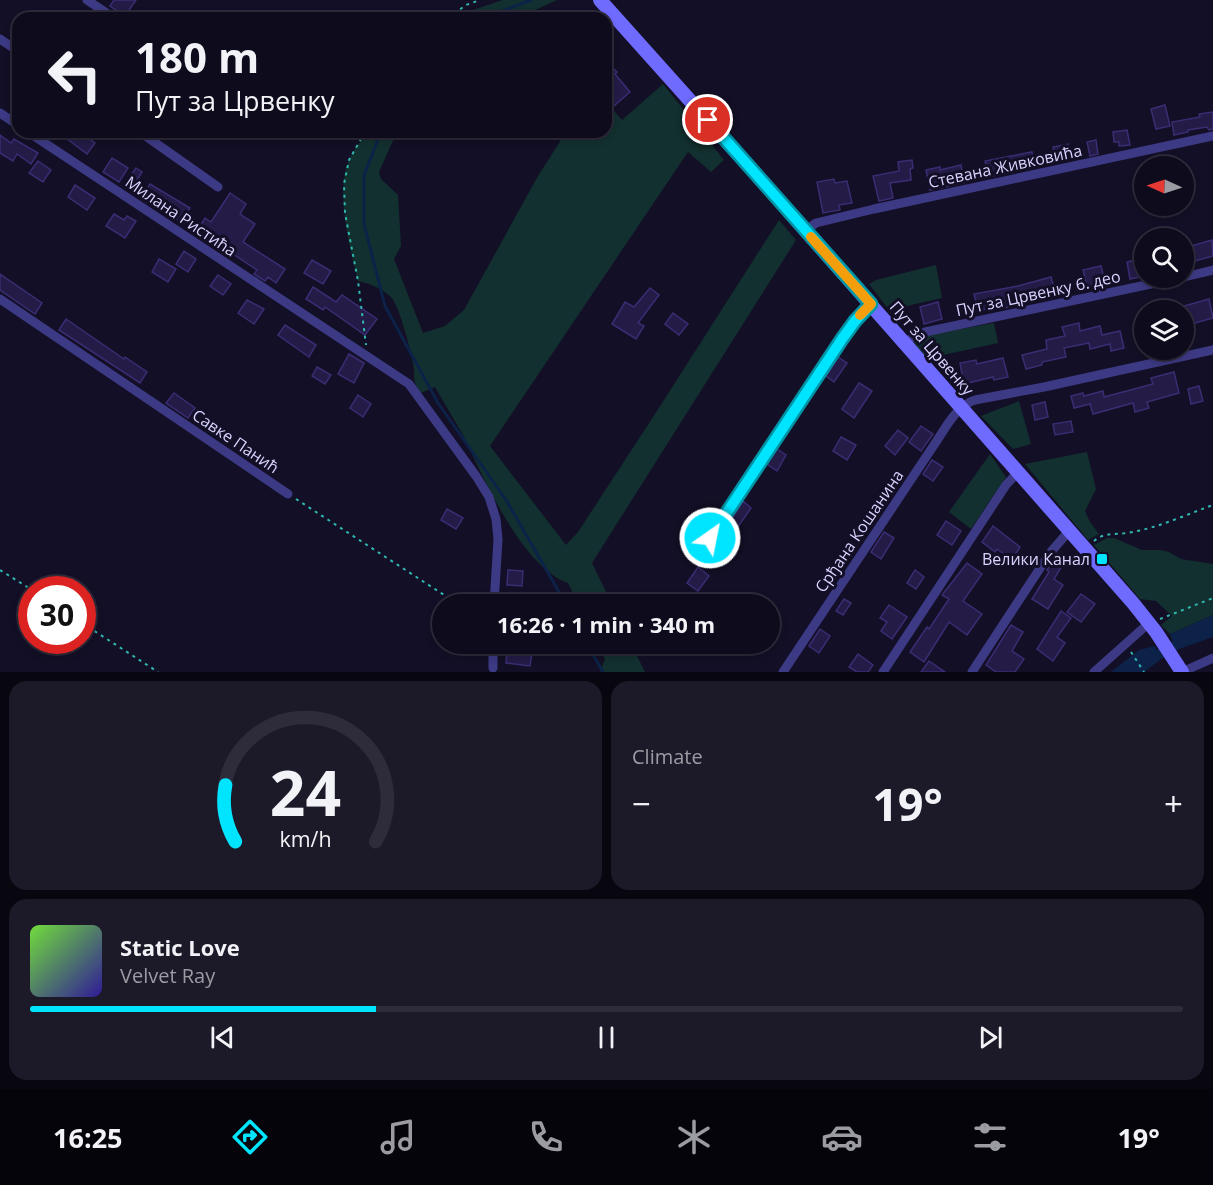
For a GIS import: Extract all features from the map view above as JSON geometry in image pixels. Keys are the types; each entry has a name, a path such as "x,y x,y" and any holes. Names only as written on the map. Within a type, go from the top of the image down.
{"street":[{"path":"87,0 105,12"},
{"name":"Пут за Црвенку","path":"600,0 611,12"},
{"name":"Пут за Црвенку","path":"612,13 1085,548 1149,623 1178,670"},
{"name":"Стевана Живковића","path":"806,230 816,223 874,209 1213,136"},
{"name":"Милана Ристића","path":"37,138 318,325 367,354 409,384 489,497 496,519 498,539 495,594"},
{"path":"149,138 218,187"},
{"path":"1194,274 1213,270"},
{"name":"Пут за Црвенку 6. део","path":"905,343 925,332 1134,288"},
{"name":"Савке Панић","path":"0,299 288,494"},
{"path":"696,558 842,339 871,304"},
{"path":"962,408 975,400 1213,350"},
{"name":"Срђана Кошанина","path":"783,672 934,445 962,408"},
{"path":"883,672 1006,485 1018,472"},
{"path":"972,672 1050,553 1069,531"},
{"path":"1094,672 1149,623"},
{"path":"493,654 493,668"},
{"path":"1178,670 1213,658"}],"path":[{"path":"456,12 466,5 480,0"},
{"path":"361,138 349,160 344,184 345,213 358,281 367,354"},
{"name":"Савке Панић","path":"288,494 443,594"},
{"path":"1085,548 1108,533 1122,534 1146,529 1213,505"},
{"path":"0,570 18,581"},
{"path":"1149,623 1213,598"},
{"path":"96,632 158,672"},
{"path":"1131,652 1144,672"}],"green space":[{"path":"503,0 557,0 531,12 467,12"},
{"path":"663,84 724,160 711,172 688,152 490,446 566,545 578,532 779,220 796,240 592,563 607,594 573,594 568,583 551,574 520,540 493,496 463,435 435,387 421,393 418,389 404,328 394,302 383,291 358,281 345,220 343,188 351,156 363,138 394,138 379,172 381,179 398,195 401,246 394,259 423,333 445,326 464,310 538,176 562,138 612,138 612,109 622,120"},
{"path":"936,265 942,298 889,310 869,284 876,280"},
{"path":"994,323 998,343 934,357 924,356 912,341 934,334"},
{"path":"1019,401 1031,444 1013,449 981,416"},
{"path":"1087,452 1096,489 1085,511 1099,534 1088,540 1025,464"},
{"path":"990,454 1006,477 971,529 949,512"},
{"path":"1107,538 1114,538 1142,550 1160,550 1181,559 1213,564 1213,615 1170,634 1161,625 1172,616 1156,601 1140,599 1094,545"},
{"path":"602,654 636,654 645,672 600,672 605,659"}],"water":[{"path":"1213,615 1213,637 1176,650 1170,634"},
{"path":"1155,646 1160,660 1144,672 1111,672 1139,650"}],"building":[{"path":"114,0 136,0 128,12 119,12 110,6"},
{"path":"612,67 630,92 614,106 612,104"},
{"path":"1165,105 1170,126 1156,129 1151,109"},
{"path":"1213,112 1213,129 1209,130 1207,127 1174,135 1172,122"},
{"path":"1127,130 1130,145 1119,146 1119,142 1114,142 1113,132"},
{"path":"0,135 11,143 14,139 38,153 31,164 17,154 13,161 0,153"},
{"path":"66,138 88,138 95,143 87,154"},
{"path":"1096,140 1098,154 1090,156 1087,142"},
{"path":"1068,144 1072,158 1061,161 1060,155 1055,156 1053,147"},
{"path":"1032,152 1035,167 989,177 985,161"},
{"path":"112,158 128,168 119,182 103,172"},
{"path":"912,160 911,180 890,183 893,198 879,201 873,176 899,171 898,162"},
{"path":"38,161 51,170 43,182 29,173"},
{"path":"961,165 964,183 930,190 926,170 940,167 940,170"},
{"path":"136,168 142,172 136,182 129,178"},
{"path":"834,179 835,183 847,181 852,203 839,205 840,210 823,213 817,182"},
{"path":"150,184 190,208 181,222 141,199"},
{"path":"75,185 95,198 87,210 68,197"},
{"path":"230,193 246,204 240,214 255,224 243,242 285,269 276,283 268,277 265,281 254,274 257,270 230,252 233,247 219,236 213,246 197,236 205,218 211,222"},
{"path":"114,214 124,220 127,216 136,221 125,238 106,226"},
{"path":"1212,240 1213,256 1194,261 1194,245"},
{"path":"184,251 196,259 188,272 176,264"},
{"path":"159,259 176,269 168,282 152,272"},
{"path":"312,260 331,271 323,284 304,273"},
{"path":"1134,260 1134,278 1130,279 1127,262"},
{"path":"1101,266 1105,282 1087,286 1083,270"},
{"path":"0,274 42,303 35,314 0,290"},
{"path":"218,275 231,284 223,295 210,286"},
{"path":"1051,277 1056,295 1042,298 1041,292 1012,298 1014,306 999,309 998,306 978,311 974,294"},
{"path":"313,287 336,302 342,295 377,319 365,335 325,307 323,310 306,299"},
{"path":"650,288 659,295 638,323 644,326 636,339 612,324 625,302 634,307"},
{"path":"1209,299 1213,318 1194,323 1194,303"},
{"path":"247,300 264,309 254,324 238,313"},
{"path":"938,302 942,319 924,324 920,307"},
{"path":"673,313 688,324 679,335 665,324"},
{"path":"66,319 147,372 140,383 59,330"},
{"path":"1079,323 1080,331 1100,326 1102,335 1120,331 1124,348 1111,351 1110,344 1090,349 1089,343 1064,348 1066,357 1042,362 1042,365 1026,369 1022,355 1047,349 1046,340 1065,336 1062,327"},
{"path":"285,325 316,345 309,357 278,335"},
{"path":"349,354 364,363 354,383 338,374"},
{"path":"838,357 847,363 834,382 826,376"},
{"path":"1003,358 1008,377 994,380 993,377 964,384 960,363 976,360 977,364"},
{"path":"317,367 331,375 325,384 312,376"},
{"path":"1174,372 1179,393 1147,402 1149,408 1135,412 1133,403 1093,414 1090,404 1074,408 1071,396 1083,393 1084,396 1103,391 1104,397 1153,384 1151,378"},
{"path":"859,383 872,391 854,418 842,409"},
{"path":"1199,386 1203,401 1191,404 1188,389"},
{"path":"174,393 195,408 188,418 166,403"},
{"path":"358,395 371,404 363,417 350,408"},
{"path":"1045,402 1048,417 1035,420 1032,405"},
{"path":"1071,421 1073,432 1055,435 1053,424"},
{"path":"921,426 933,434 921,451 909,442"},
{"path":"898,430 908,438 895,455 885,446"},
{"path":"841,437 856,445 847,460 833,451"},
{"path":"777,449 786,455 777,471 767,464"},
{"path":"932,460 943,467 933,481 923,474"},
{"path":"743,501 751,508 733,538 731,537 713,564 708,561 713,552 710,550 716,541 718,542"},
{"path":"447,509 463,518 456,529 441,520"},
{"path":"946,521 961,531 952,545 937,535"},
{"path":"993,526 1020,547 1012,560 997,549 995,552 982,542"},
{"path":"884,532 894,538 881,559 871,552"},
{"path":"1053,561 1062,566 1054,579 1063,585 1048,609 1032,599 1049,572 1047,570"},
{"path":"967,563 982,574 963,601 982,614 967,635 949,622 924,662 910,652 949,599 942,595"},
{"path":"698,567 709,576 698,591 687,583"},
{"path":"508,570 523,571 522,586 507,585"},
{"path":"915,570 924,577 916,589 907,583"},
{"path":"1081,594 1095,604 1081,622 1067,612"},
{"path":"844,599 851,603 843,615 836,611"},
{"path":"889,605 907,617 892,639 881,631 887,622 880,618"},
{"path":"1061,611 1071,618 1057,637 1065,643 1053,661 1037,649"},
{"path":"1011,625 1023,632 1012,651 1024,659 1015,672 996,672 986,665"},
{"path":"820,629 830,636 819,653 809,646"},
{"path":"507,654 532,654 530,666 506,663"},
{"path":"858,654 873,665 868,672 857,672 849,667"},
{"path":"929,661 945,672 921,672"}],"waterway":[{"path":"500,12 531,0"},
{"path":"379,138 364,175 364,224 385,306 438,403 506,500 560,594"},
{"name":"Велики Канал","path":"1134,672 1154,657 1187,639"},
{"path":"593,654 603,672"}],"slow traffic":[{"path":"811,237 871,304 860,315"}],"place":[{"name":"Велики Канал","path":"1102,559"}],"route":[{"path":"708,120 871,304 842,339 710,538"}]}
